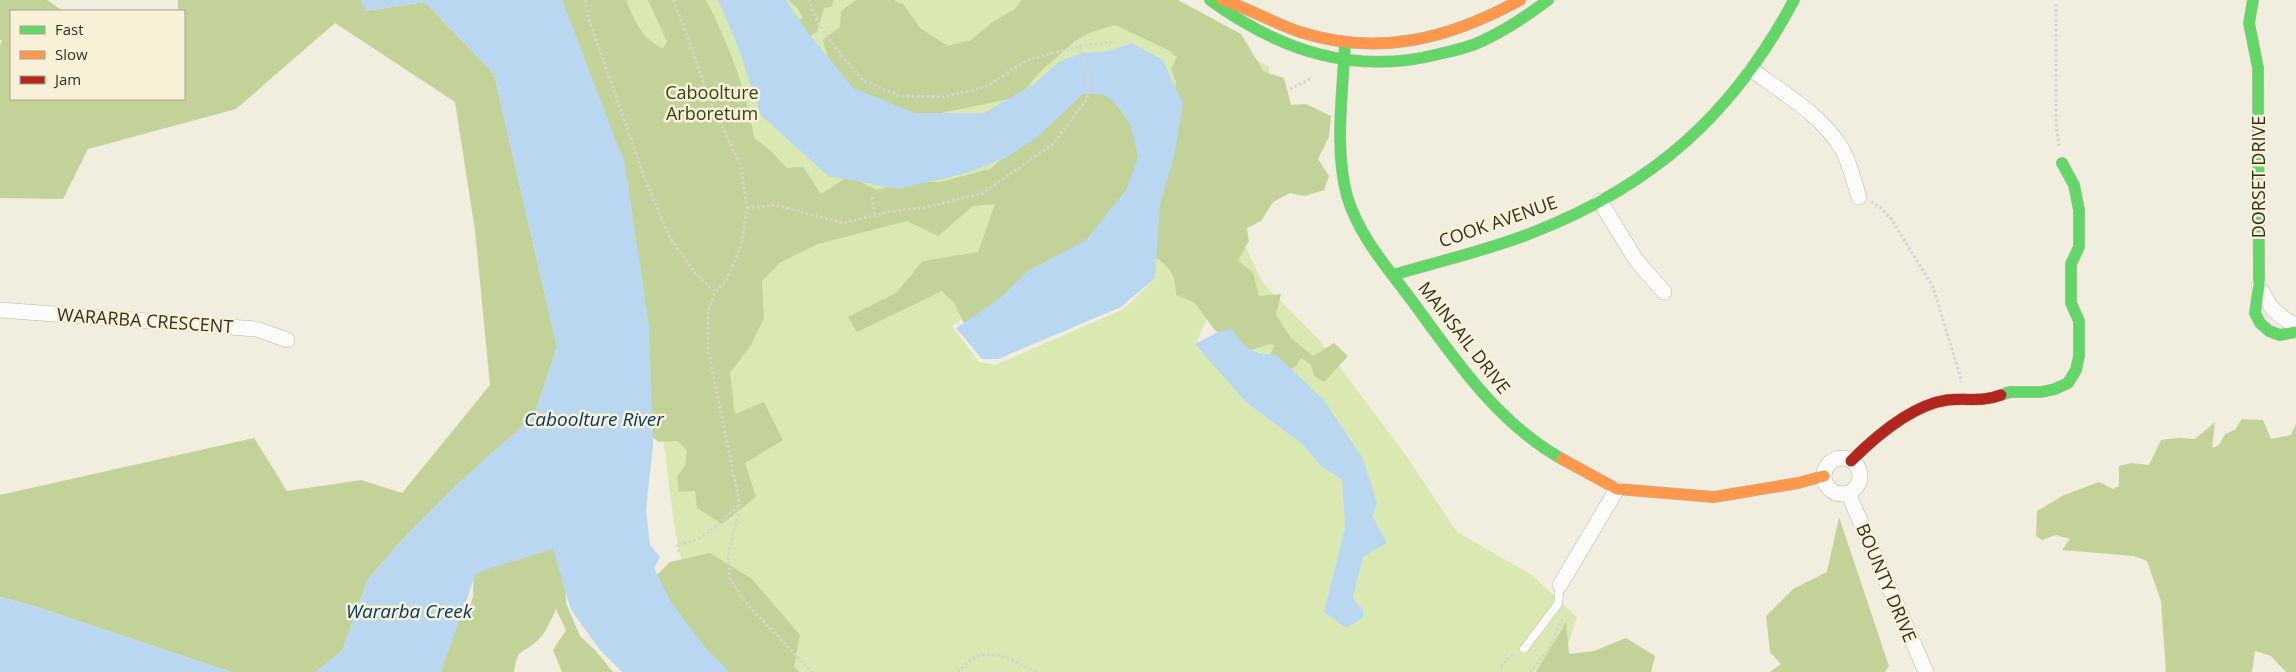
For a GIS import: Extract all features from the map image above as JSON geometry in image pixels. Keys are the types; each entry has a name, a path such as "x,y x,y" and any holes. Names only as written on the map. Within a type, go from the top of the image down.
{"street":[{"path":"1210,0 1233,19 1270,39 1323,57 1382,62 1411,60 1443,54 1482,41 1516,23 1548,0"},
{"path":"1222,0 1239,4 1298,32 1345,42 1383,45 1421,40 1462,30 1492,17 1520,0"},
{"name":"COOK AVENUE","path":"1393,275 1536,231 1600,200 1657,164 1708,122 1752,70 1794,0"},
{"name":"DORSET DRIVE","path":"2253,0 2264,40 2258,68 2259,285 2255,313 2260,323 2269,331 2280,335 2296,332"},
{"name":"MAINSAIL DRIVE","path":"1345,42 1340,160 1347,196 1360,231 1473,383 1507,420 1552,453 1617,489 1714,497 1798,483 1824,476"},
{"path":"1752,70 1816,118 1830,133 1842,149 1850,167 1859,197"},
{"path":"1851,461 1878,435 1928,405 1948,400 1988,400 2010,392 2040,392 2055,389 2068,383 2076,370 2079,356 2079,321 2072,303 2071,264 2079,247 2078,210 2074,185 2062,163"},
{"path":"1600,200 1636,260 1664,292"},
{"name":"DORSET DRIVE","path":"2259,285 2269,306 2276,314 2296,325"},
{"name":"WARARBA CRESCENT","path":"0,310 257,329 287,340"},
{"path":"1841,458 1851,461 1856,465 1860,475 1857,486 1848,493 1837,494 1828,487 1824,476 1831,462 1841,458"},
{"path":"1560,585 1617,489"},
{"name":"BOUNTY DRIVE","path":"1848,493 1926,672"}],"lane":[{"path":"1524,648 1558,604 1560,585"}],"path":[{"path":"585,0 589,20 645,179 670,238 695,273 715,292"},
{"path":"674,0 710,101 741,166 747,208 741,246 726,281 715,292 708,314 708,349 740,504 728,556 730,578 744,601 812,672"},
{"path":"808,0 818,23 842,56 864,81 900,96 944,97 986,87 1027,60 1080,46 1114,42"},
{"path":"2056,4 2056,124 2062,163"},
{"path":"747,208 775,205 844,223 875,215 922,208 983,193 1053,144 1087,99 1089,79 1080,46"},
{"path":"1290,89 1310,79"},
{"path":"1859,197 1880,206 1892,220 1933,287 1968,400"},
{"path":"872,198 875,215"},
{"path":"679,552 677,544 696,541 704,536 740,504"},
{"path":"1530,672 1547,652 1563,618"},
{"path":"1501,668 1514,652 1524,648"},
{"path":"958,672 972,658 981,654 992,654 1038,672"}],"green space":[{"path":"0,0 47,0 62,10 10,10 10,100 185,100 185,10 178,10 178,0 361,0 366,11 425,2 494,74 557,347 534,416 461,481 404,538 368,579 342,651 316,672 231,672 31,605 0,597 0,495 254,438 287,491 361,480 402,493 490,385 475,230 455,102 335,23 236,109 88,149 63,199 0,198 0,46 2,40 0,40"},
{"name":"Caboolture Arboretum","path":"546,0 626,0 644,34 649,40 663,48 667,42 648,0 706,0 722,33 742,85 754,138 771,151 787,168 803,167 821,194 849,176 877,190 907,181 940,182 990,169 1068,100 1103,81 1145,118 1138,182 1096,238 966,327 954,303 942,291 857,332 848,317 896,293 923,261 978,252 995,204 973,206 938,236 907,221 818,244 781,262 762,281 764,318 751,345 730,373 735,414 764,402 783,440 745,463 756,497 722,524 697,508 695,491 679,492 677,477 685,465 687,450 677,441 659,442 640,428"},
{"name":"Caboolture Arboretum","path":"562,0 1153,0 1269,67 1269,84 1232,218 1262,282 1320,341 1405,454 1457,532 1532,575 1577,617 1559,672 753,672 691,609 674,524 649,325","holes":["1132,43 1155,278 1124,309 995,365 979,362 952,326 995,296 1083,53 1108,51","1211,308 1238,340 1246,346 1255,351 1275,354 1363,459 1377,502 1373,517 1387,543 1363,557 1353,599 1363,610 1324,612 1345,527 1342,480 1321,466 1302,444 1246,402 1196,344"]},
{"path":"789,0 834,0 831,7 824,8 817,32 801,41 786,23 803,18 798,9"},
{"path":"856,0 894,0 904,5 920,28 948,46 971,40 994,21 1015,9 1021,0 1178,0 1241,34 1264,72 1284,78 1291,105 1306,104 1331,116 1329,137 1318,159 1329,176 1324,190 1305,196 1290,193 1273,202 1261,221 1247,228 1249,241 1238,260 1253,273 1259,296 1281,294 1276,315 1291,338 1313,356 1334,343 1348,356 1324,382 1314,376 1311,365 1301,358 1297,365 1284,374 1267,360 1275,345 1269,344 1243,353 1214,329 1194,302 1176,295 1176,287 1170,270 1150,253 1176,82 1171,69 1177,57 1168,50 1115,25 1089,33 1075,41 1039,73 1019,97 922,117 841,86 830,68 823,40 840,27 841,11"},
{"path":"2242,419 2263,420 2271,439 2291,435 2296,424 2296,672 2286,672 2271,656 2255,651 2252,672 2166,672 2161,601 2147,561 2134,556 2062,550 2070,539 2056,535 2042,540 2036,536 2037,511 2064,495 2099,482 2113,489 2119,486 2119,466 2132,463 2149,465 2161,440 2195,439 2215,422 2212,448 2219,445 2225,434 2235,430"},
{"path":"1839,517 1889,666 1885,672 1770,672 1781,664 1770,652 1766,616 1793,589 1827,572"},
{"path":"558,538 565,570 566,603 580,636 595,650 613,672 562,672 553,650 566,630 556,609 540,638 532,646 521,652 517,658 514,672 414,672 452,609 467,613 473,597 474,566"},
{"path":"710,553 752,579 800,635 794,667 799,672 718,672 651,581 670,562"},
{"path":"1566,622 1569,654 1594,651 1626,638 1655,656 1651,672 1536,672"}],"water":[{"name":"Caboolture River","path":"361,0 562,0 625,164 649,325 653,446 646,509 650,545 660,557 654,568 671,602 705,647 729,672 622,672 600,650 571,610 553,549 476,573 441,672 316,672 342,651 368,579 404,538 461,481 534,416 557,347 494,74 425,2 365,11"},
{"path":"718,0 786,0 809,34 853,88 915,113 984,113 1034,84 1060,61 1083,53 1108,51 1132,43 1163,60 1183,104 1175,152 1160,205 1155,278 1121,307 998,359 982,359 956,328 999,299 1026,272 1086,240 1126,190 1138,157 1130,123 1113,101 1102,94 1083,94 1035,139 1005,158 967,173 898,189 828,176 761,115 736,41"},
{"path":"1233,329 1240,341 1255,352 1275,354 1323,399 1363,459 1377,502 1373,517 1387,543 1363,557 1353,598 1363,610 1364,617 1346,628 1324,612 1345,527 1342,480 1321,466 1302,444 1246,402 1195,344 1220,331"},
{"path":"0,597 31,605 231,672 0,672"}],"traffic: fast":[{"path":"1210,0 1236,18 1290,45 1347,60 1377,62 1408,60 1470,46 1507,28 1548,0"},
{"path":"1393,275 1482,250 1534,232 1577,213 1617,192 1653,168 1687,141 1717,111 1745,77 1771,40 1794,0"},
{"path":"2253,0 2249,23 2258,68 2259,285 2255,313 2260,323 2269,331 2280,335 2296,332"},
{"path":"1345,42 1340,140 1343,178 1352,211 1366,237 1383,262 1460,366 1497,408 1517,427 1538,444 1562,459"},
{"path":"2001,395 2010,392 2041,392 2055,389 2068,383 2076,370 2079,356 2079,321 2071,303 2071,264 2079,247 2079,210 2074,185 2062,163"}],"traffic: slow":[{"path":"1222,0 1300,32 1358,43 1386,43 1440,34 1493,14 1520,0"},
{"path":"1562,459 1617,489 1714,497 1798,483 1824,476"}],"traffic: jam":[{"path":"1851,461 1883,432 1921,408 1947,400 1981,399 2001,395"}],"water label":[{"name":"Wararba Creek","path":"409,611"}]}
